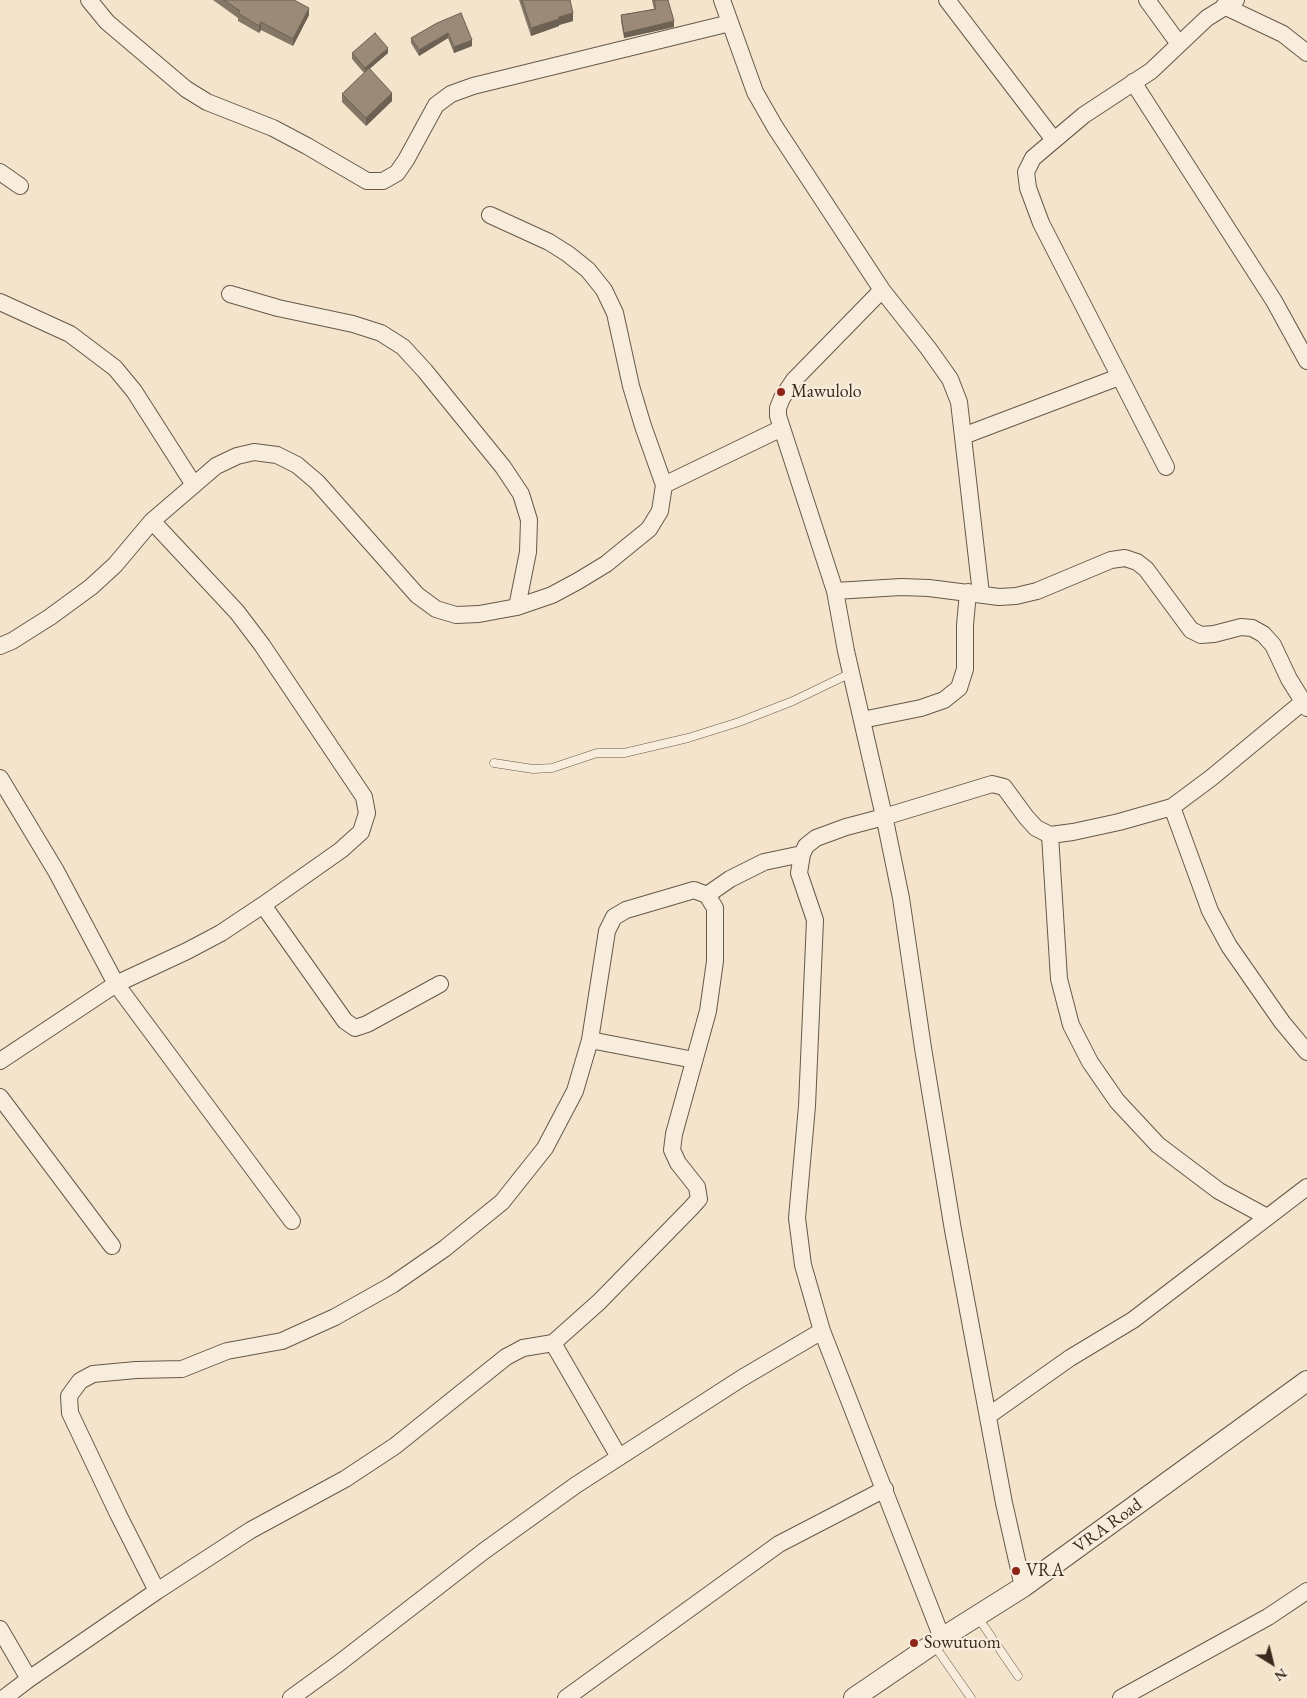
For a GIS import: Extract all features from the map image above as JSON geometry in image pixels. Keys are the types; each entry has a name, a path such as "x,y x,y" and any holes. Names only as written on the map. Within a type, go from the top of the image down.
{"street":[{"path":"89,0 107,22 186,89 208,102 273,128 367,181 383,181 397,173 436,105 451,94 473,86 730,23"},
{"path":"722,0 755,92 774,127 882,290 950,379 959,402 974,593 965,625 965,669 959,688 944,700 921,708 862,720"},
{"path":"947,0 1054,140"},
{"path":"1147,0 1179,44"},
{"path":"1166,467 1041,223 1028,188 1026,172 1033,158 1084,115 1151,70 1207,18 1230,3 1283,34 1307,53"},
{"path":"1133,82 1274,301 1307,361"},
{"path":"0,172 20,186"},
{"path":"0,646 12,641 50,617 91,587 116,564 152,521 216,466 237,456 254,452 277,455 297,465 317,482 417,595 436,610 456,615 479,614 517,608 552,595 606,564 630,546 649,529 660,511 664,485 631,386 615,313 604,290 588,270 568,254 549,242 490,215"},
{"path":"882,290 794,380 782,398 778,408 778,416 835,591 851,673 901,898 923,1048 952,1221 1004,1503 1023,1587"},
{"path":"230,294 278,308 353,324 380,333 403,347 425,371 503,467 521,494 529,520 528,552 517,608"},
{"path":"0,302 70,334 115,368 134,391 194,485"},
{"path":"963,436 1119,377"},
{"path":"664,485 782,428"},
{"path":"0,1061 116,984 222,933 327,861 361,832 368,813 364,797 262,644 237,612 152,521"},
{"path":"835,591 901,587 929,588 999,597 1016,596 1037,591 1111,560 1125,558 1137,562 1146,569 1191,630 1201,635 1214,634 1241,627 1252,628 1263,634 1273,645 1289,679 1305,705 1172,807 1110,824 1050,835 1036,828 1004,788 992,784 846,827 816,838 806,846 802,854 800,873 815,920 807,1106 798,1218 803,1265 822,1331 885,1490 937,1641"},
{"path":"0,778 56,871 116,984 292,1221"},
{"path":"1172,807 1210,910 1229,946 1282,1022 1307,1052"},
{"path":"1050,835 1059,979 1071,1025 1090,1062 1117,1101 1158,1145 1219,1192 1267,1217"},
{"path":"707,895 730,879 764,862 802,854"},
{"path":"4,1698 157,1591 251,1530 352,1475 395,1446 506,1357 523,1348 553,1343 599,1302 699,1199 697,1187 678,1163 672,1150 674,1134 708,1011 715,961 715,908 707,895 694,890 626,910 614,917 607,931 590,1040 575,1091 544,1148 502,1202 444,1249 392,1285 335,1317 282,1341 227,1351 182,1369 136,1370 93,1374 80,1381 69,1396 70,1413 157,1591"},
{"path":"263,905 345,1021 355,1028 367,1024 440,984"},
{"path":"590,1040 694,1060"},
{"path":"0,1097 112,1246"},
{"path":"988,1416 1070,1358 1133,1320 1307,1187"},
{"path":"291,1698 526,1520 619,1457 742,1378 822,1331"},
{"path":"553,1343 619,1457"},
{"name":"VRA Road","path":"854,1698 937,1641 1023,1587 1307,1381"},
{"path":"566,1698 779,1544 885,1490"},
{"path":"1121,1698 1268,1617 1307,1591"},
{"path":"0,1630 29,1679"}],"lane":[{"path":"494,763 533,768 552,768 597,753 624,753 688,738 739,722 793,701 851,673"},
{"path":"977,1616 1018,1676"},
{"path":"937,1641 972,1698"}],"building":[{"path":"224,0 294,0 309,8 293,39 261,22 259,26 238,13 240,11"},
{"path":"522,0 570,0 573,13 531,28"},
{"path":"654,0 668,0 674,21 624,33 621,15 656,9"},
{"path":"461,13 472,40 454,47 448,33 419,50 411,38 437,23"},
{"path":"375,33 388,48 365,68 352,53"},
{"path":"369,68 392,93 366,118 342,94"}],"place":[{"name":"Mawulolo","path":"781,392"},
{"name":"VRA","path":"1016,1571"},
{"name":"Sowutuom","path":"914,1643"}]}
